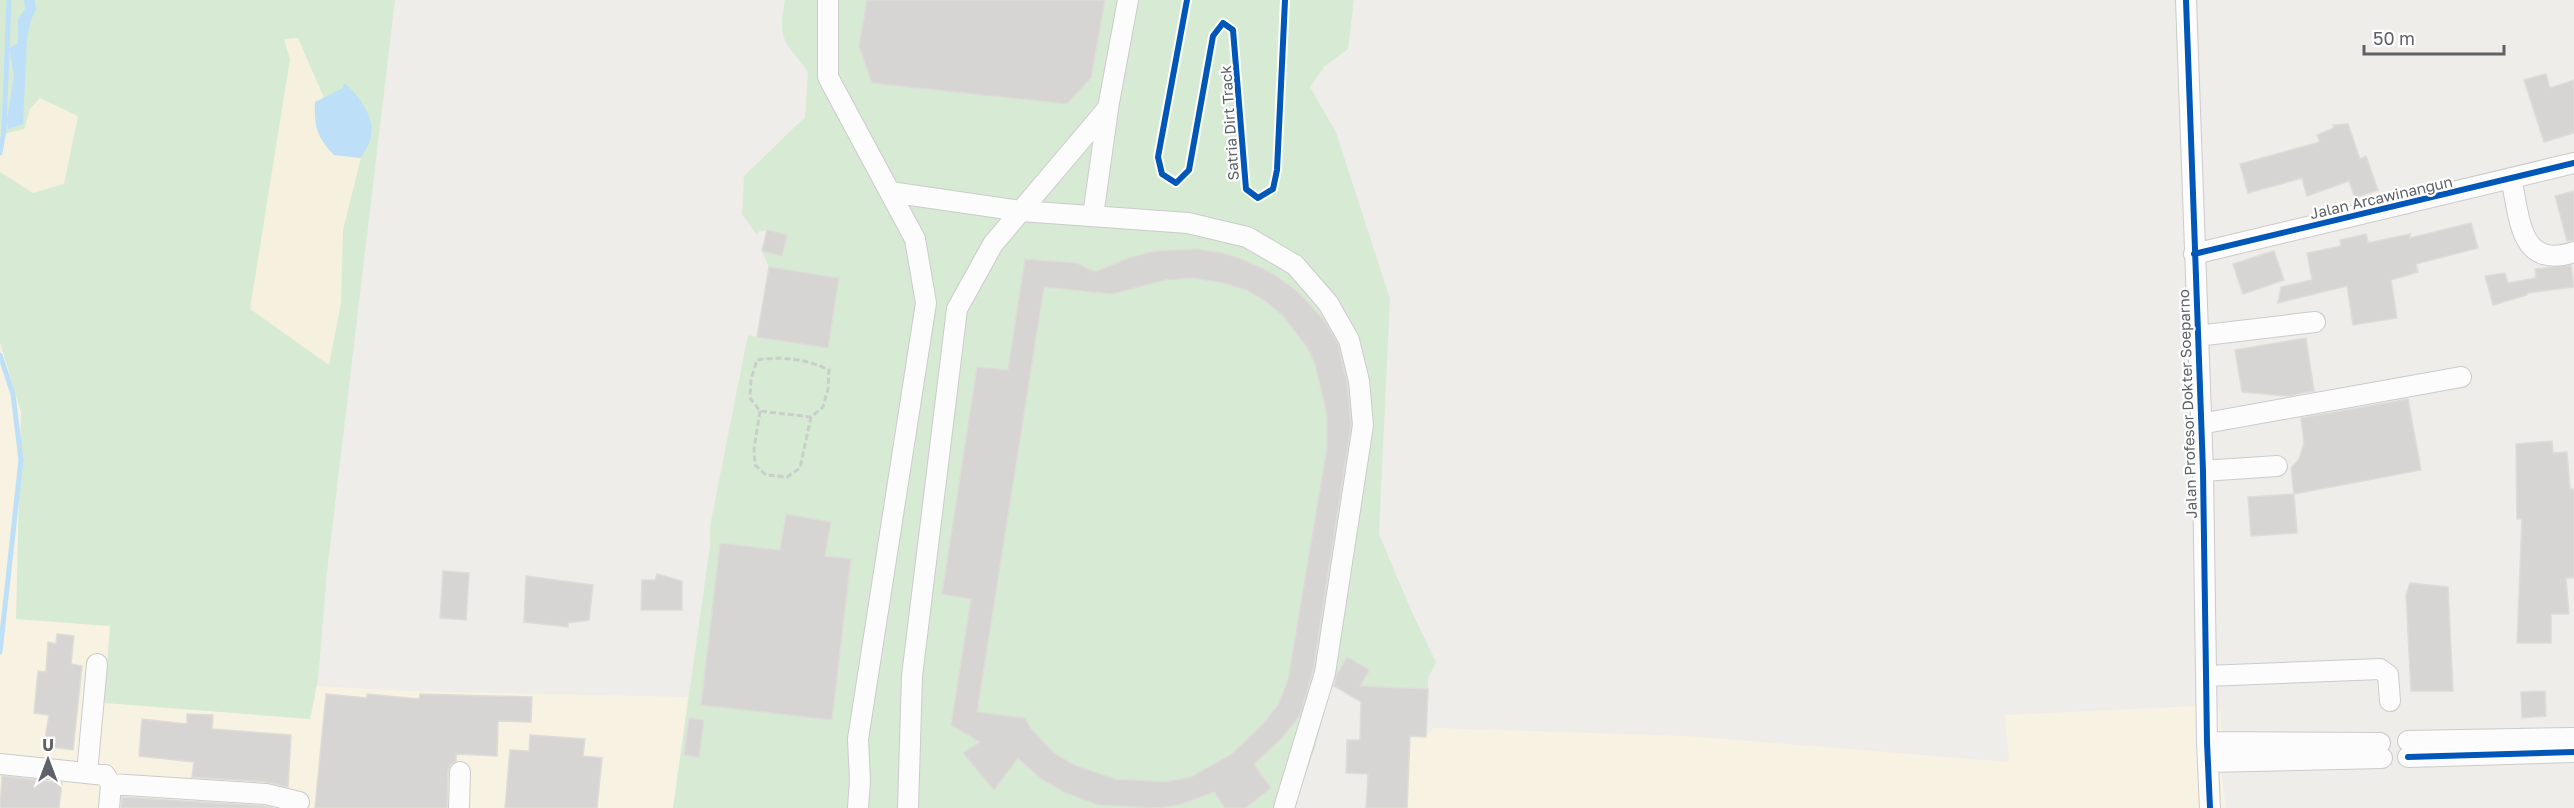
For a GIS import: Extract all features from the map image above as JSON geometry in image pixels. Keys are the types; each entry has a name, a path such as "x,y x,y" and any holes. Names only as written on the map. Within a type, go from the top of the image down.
{"street":[{"path":"828,0 828,77 915,239 926,303 858,739 860,782 858,808"},
{"path":"1093,216 1108,108 1128,0"},
{"name":"Jalan Profesor Dokter Soeparno","path":"2186,0 2203,471 2207,752 2210,808"},
{"path":"908,808 912,676 957,309 993,244 1108,108"},
{"name":"Jalan Arcawinangun","path":"2194,254 2574,163"},
{"path":"2511,178 2527,243 2541,256 2557,258 2574,252"},
{"path":"890,192 1021,211 1188,223 1247,237 1295,265 1328,303 1349,340 1359,381 1363,425 1325,673 1284,808"},
{"path":"926,303 957,309"},
{"path":"2197,336 2315,322"},
{"path":"2200,424 2461,376"},
{"path":"2203,471 2277,466"},
{"path":"87,773 98,664"},
{"path":"2206,676 2379,669 2388,675 2390,701"},
{"path":"2381,751 2391,734 2402,735 2408,749"},
{"path":"2381,751 2390,764 2397,764 2408,749 2574,738"},
{"path":"2408,749 2574,752"},
{"path":"2207,752 2381,751"},
{"path":"0,764 105,775 111,784 109,808"},
{"path":"459,808 460,772"},
{"path":"111,784 266,794 299,802"}],"path":[{"path":"760,411 754,449 755,465 766,475 787,477 800,468 811,417 823,407 828,389 829,370 813,362 772,357 757,360 750,398 760,411 811,417"}],"shaded area":[{"path":"0,345 21,412 16,619 111,626 315,686 409,691 688,697 673,808 0,808"},
{"path":"2219,705 2222,735 2220,763 2226,808 1407,808 1410,736 1426,737 1433,728 1687,736 2009,762 2005,715"}],"green space":[{"path":"0,0 395,0 327,572 318,680 310,719 104,703 110,626 16,619 21,412 0,342"},
{"path":"785,0 1354,0 1348,49 1324,67 1310,87 1336,132 1390,299 1379,534 1436,662 1428,678 1428,689 1354,697 1370,670 1347,657 1331,684 1315,748 1294,808 673,808 710,546 710,526 748,335 757,337 769,267 762,251 767,230 758,232 757,235 742,214 744,176 805,117 808,72 785,40 782,24"}],"sand":[{"path":"298,38 324,98 315,103 334,155 361,158 343,230 341,303 329,365 250,309 290,59 284,39"},
{"path":"40,98 78,116 64,184 33,193 0,172 0,135 24,129 30,109"}],"water":[{"path":"24,0 35,0 36,9 30,23 27,40 23,124 8,129 7,119 14,76 9,48 18,43 18,19 25,9"},
{"path":"344,83 360,99 371,122 370,139 361,158 334,155 320,137 316,125 315,102 343,88"}],"building":[{"path":"867,0 1105,0 1091,78 1067,104 872,83 859,46"},
{"path":"2546,74 2550,88 2574,80 2574,133 2544,142 2524,80"},
{"path":"2348,124 2360,159 2366,156 2378,190 2355,198 2349,181 2307,196 2302,178 2248,193 2240,164 2320,142 2317,135 2334,128 2333,125"},
{"path":"2574,191 2574,240 2567,241 2555,196"},
{"path":"2471,223 2478,248 2416,264 2418,272 2391,280 2397,318 2353,325 2347,286 2278,303 2281,287 2312,280 2307,253 2341,246 2340,240 2366,234 2368,243 2410,234 2410,238"},
{"path":"767,230 787,235 782,256 762,251"},
{"path":"1196,249 1223,253 1270,272 1296,290 1324,320 1338,344 1347,383 1351,425 1313,670 1300,715 1282,738 1254,764 1271,788 1245,808 1225,808 1214,792 1179,805 1158,808 1098,805 1064,792 1041,779 1018,758 994,790 963,753 980,742 951,725 971,599 942,594 977,367 1008,370 1025,259 1077,263 1095,272 1129,258 1155,251","holes":["1194,278 1224,283 1246,290 1264,300 1283,316 1307,347 1315,364 1327,415 1327,448 1288,680 1278,705 1264,723 1232,754 1191,777 1166,782 1115,779 1074,765 1054,753 1031,729 1025,718 977,712 1044,287 1112,294 1165,280"]},
{"path":"2274,251 2284,280 2243,294 2233,264"},
{"path":"2571,265 2574,287 2527,293 2527,295 2493,305 2485,276 2505,273 2508,283 2536,278 2535,269"},
{"path":"769,267 839,278 828,348 757,337"},
{"path":"2306,338 2314,391 2287,396 2242,392 2235,350"},
{"path":"2408,399 2421,470 2294,494 2291,468 2299,459 2304,443 2301,418"},
{"path":"2552,441 2553,453 2567,452 2570,489 2574,489 2574,578 2566,578 2569,614 2551,614 2551,643 2517,643 2522,519 2517,519 2516,444"},
{"path":"2294,494 2297,533 2251,536 2248,497"},
{"path":"786,514 831,522 825,556 851,559 832,720 701,705 720,543 780,550"},
{"path":"443,571 469,573 466,620 440,618"},
{"path":"657,574 682,581 682,610 641,610 642,580 655,580"},
{"path":"526,576 593,585 589,620 568,623 568,627 524,622"},
{"path":"2410,583 2448,587 2453,691 2411,691 2406,595"},
{"path":"57,634 74,636 71,664 82,666 73,750 44,746 49,715 34,713 38,671 46,672 48,642 56,644"},
{"path":"1347,657 1370,670 1360,686 1428,689 1426,737 1410,736 1407,808 1366,808 1368,774 1346,773 1347,740 1360,740 1361,702 1334,686 1337,674"},
{"path":"2545,691 2546,716 2522,718 2521,692"},
{"path":"326,694 367,698 367,694 419,699 420,694 532,697 531,722 498,721 497,756 456,754 456,761 450,765 448,771 447,808 315,808"},
{"path":"187,714 213,715 212,729 291,735 288,787 267,782 192,777 194,762 139,756 142,719 187,724"},
{"path":"689,718 704,720 699,757 684,755"},
{"path":"530,735 585,739 583,756 602,758 597,808 505,808 510,750 529,751"},
{"path":"2,776 62,783 59,808 0,808"},
{"path":"122,797 264,806 273,808 121,808"}],"waterway":[{"path":"0,153 4,130 9,0"},
{"path":"0,355 13,394 21,460 0,652"}],"cycle path":[{"name":"Satria Dirt Track","path":"1187,0 1158,157 1162,174 1176,183 1189,170 1213,36 1223,23 1233,30 1246,189 1258,198 1273,189 1277,170 1285,0"},
{"path":"2186,0 2203,471 2210,808"},
{"path":"2194,254 2574,163"},
{"path":"2408,757 2574,752"}]}
